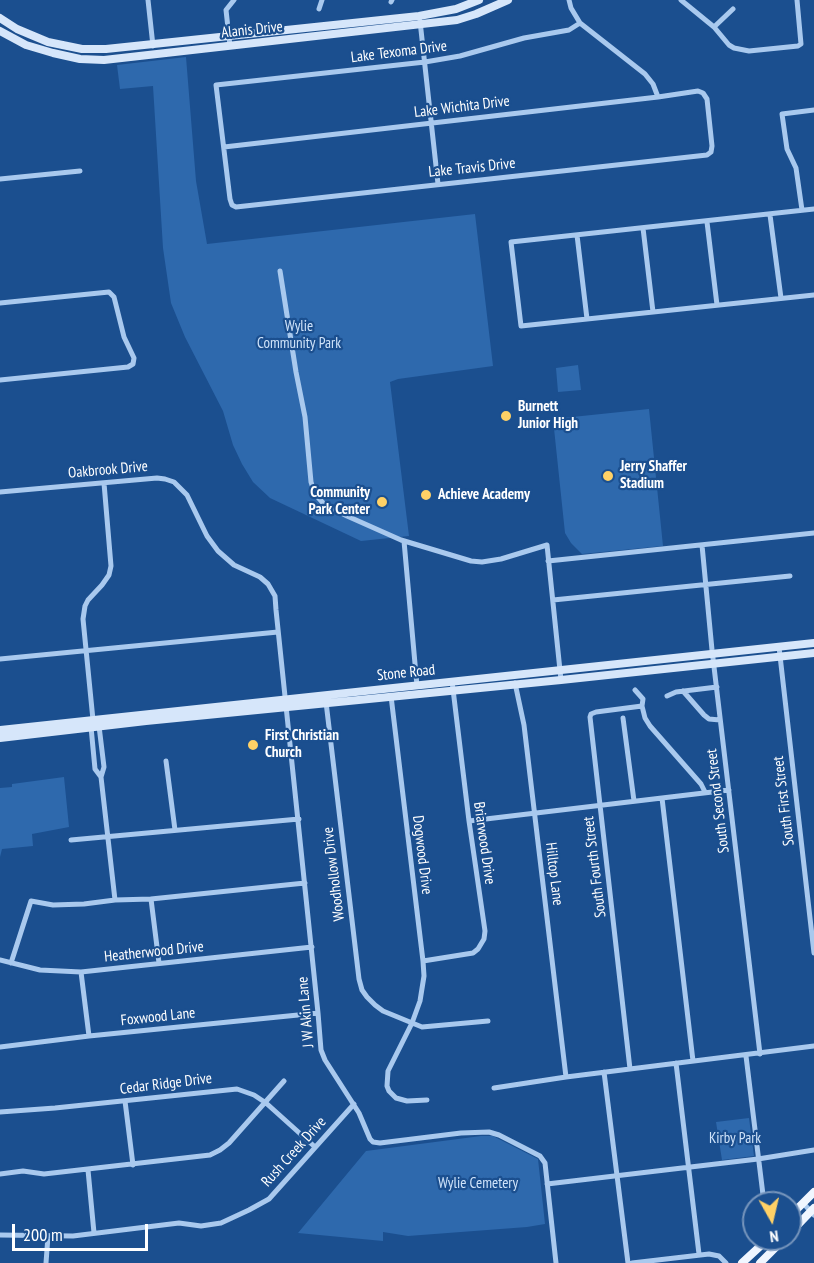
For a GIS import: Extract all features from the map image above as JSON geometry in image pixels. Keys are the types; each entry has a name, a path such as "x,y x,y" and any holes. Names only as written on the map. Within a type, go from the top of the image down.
{"main road":[{"name":"Alanis Drive","path":"0,32 26,45 53,53 104,60 420,21 479,0"},
{"name":"Alanis Drive","path":"0,18 17,29 48,42 82,49 106,49 420,21 457,20 508,0"},
{"name":"Stone Road","path":"4,733 325,699 452,681 814,643"},
{"name":"Stone Road","path":"325,699 391,697 814,652"},
{"path":"803,1203 814,1192"},
{"path":"742,1263 755,1251"},
{"path":"760,1263 772,1251"}],"street":[{"path":"148,0 154,54"},
{"path":"230,46 226,10 234,0"},
{"path":"319,9 322,0"},
{"path":"569,0 580,23 645,74 653,84 658,97"},
{"path":"681,0 714,27 729,45 749,51 801,44 796,0"},
{"path":"714,27 733,9"},
{"path":"420,21 438,184"},
{"name":"Lake Texoma Drive","path":"224,147 216,85 425,62 472,53 524,38 569,30 580,23"},
{"name":"Lake Wichita Drive","path":"224,147 698,91 703,93 707,99 711,152"},
{"path":"802,210 796,168 787,149 782,114 814,110"},
{"name":"Lake Travis Drive","path":"224,147 230,200 236,207 711,152"},
{"path":"0,179 80,171"},
{"path":"814,209 511,242 521,326 814,295"},
{"path":"770,214 781,298"},
{"path":"707,222 717,305"},
{"path":"643,228 653,312"},
{"path":"577,235 587,319"},
{"path":"280,271 305,417 311,482 315,494 324,504 346,516 404,541 454,557 482,562 501,559 547,545 561,680"},
{"path":"0,303 111,293 124,337 134,358 133,364 128,367 0,380"},
{"name":"Oakbrook Drive","path":"0,492 157,478 170,480 182,489 207,536 218,551 234,565 260,577 268,584 275,596 286,703"},
{"path":"104,483 111,566 109,575 88,600 83,619 95,725 104,767 101,777 115,900"},
{"path":"548,561 814,533"},
{"path":"404,541 418,694"},
{"name":"South Second Street","path":"702,545 712,654 760,1054"},
{"path":"553,600 790,576"},
{"path":"0,659 279,632"},
{"name":"South First Street","path":"779,647 814,953"},
{"name":"Hilltop Lane","path":"514,675 524,725 566,1077"},
{"name":"Briarwood Drive","path":"423,961 473,953 484,939 485,931 452,681"},
{"path":"667,696 676,692 717,687"},
{"name":"Dogwood Drive","path":"390,688 423,961 422,991 411,1023 388,1071 387,1086 396,1098 407,1101 427,1100"},
{"path":"635,690 643,699 645,718 650,726 701,784 705,792"},
{"path":"683,692 709,719 720,720"},
{"name":"Woodhollow Drive","path":"325,699 362,990 375,1005 426,1028 488,1021"},
{"name":"J W Akin Lane","path":"286,703 321,1050 325,1060 354,1104 373,1142 478,1132 494,1133 540,1156 545,1162 547,1184"},
{"name":"South Fourth Street","path":"630,1069 591,714 642,706"},
{"path":"623,718 634,801"},
{"path":"166,761 175,830"},
{"path":"469,821 729,790"},
{"path":"662,798 693,1061"},
{"path":"71,840 299,819"},
{"path":"11,963 31,901 63,905 151,899 305,883"},
{"path":"151,899 159,963"},
{"name":"Heatherwood Drive","path":"0,960 40,970 81,972 312,947"},
{"path":"81,972 88,1036"},
{"name":"Foxwood Lane","path":"0,1047 318,1013"},
{"path":"494,1088 814,1046"},
{"path":"746,1056 762,1191"},
{"path":"676,1063 699,1254"},
{"path":"604,1072 630,1263 699,1254 719,1256 726,1263"},
{"path":"0,1174 23,1171 44,1174 210,1155 229,1143 284,1081"},
{"name":"Cedar Ridge Drive","path":"0,1112 237,1089 254,1095 266,1103 315,1148"},
{"path":"125,1101 133,1165"},
{"name":"Rush Creek Drive","path":"0,1235 73,1236 178,1223 201,1226 220,1223 269,1198 354,1104"},
{"path":"556,1263 547,1184 758,1159 814,1150"},
{"path":"88,1170 94,1233"},
{"path":"803,1203 813,1212"},
{"path":"45,1263 48,1236"}],"green space":[{"name":"Wylie Community Park","path":"186,57 196,181 207,244 475,214 493,366 390,382 409,536 361,541 270,498 253,482 233,445 223,411 185,337 171,303 163,248 153,86 120,89 117,65"},
{"path":"578,365 581,390 558,392 556,368"},
{"name":"Jerry Shaffer Stadium","path":"649,409 663,546 582,554 565,533 553,419"},
{"path":"64,777 69,827 32,834 33,846 2,849 0,857 0,788 12,787 12,784"},
{"name":"Kirby Park","path":"749,1118 754,1156 722,1160 716,1122"},
{"name":"Wylie Cemetery","path":"493,1136 538,1159 545,1224 408,1236 383,1232 383,1241 298,1233 366,1151"}],"place":[{"name":"Burnett Junior High","path":"506,416"},
{"name":"Jerry Shaffer Stadium","path":"608,476"},
{"name":"Achieve Academy","path":"426,495"},
{"name":"Community Park Center","path":"382,502"},
{"name":"First Christian Church","path":"253,745"}]}
